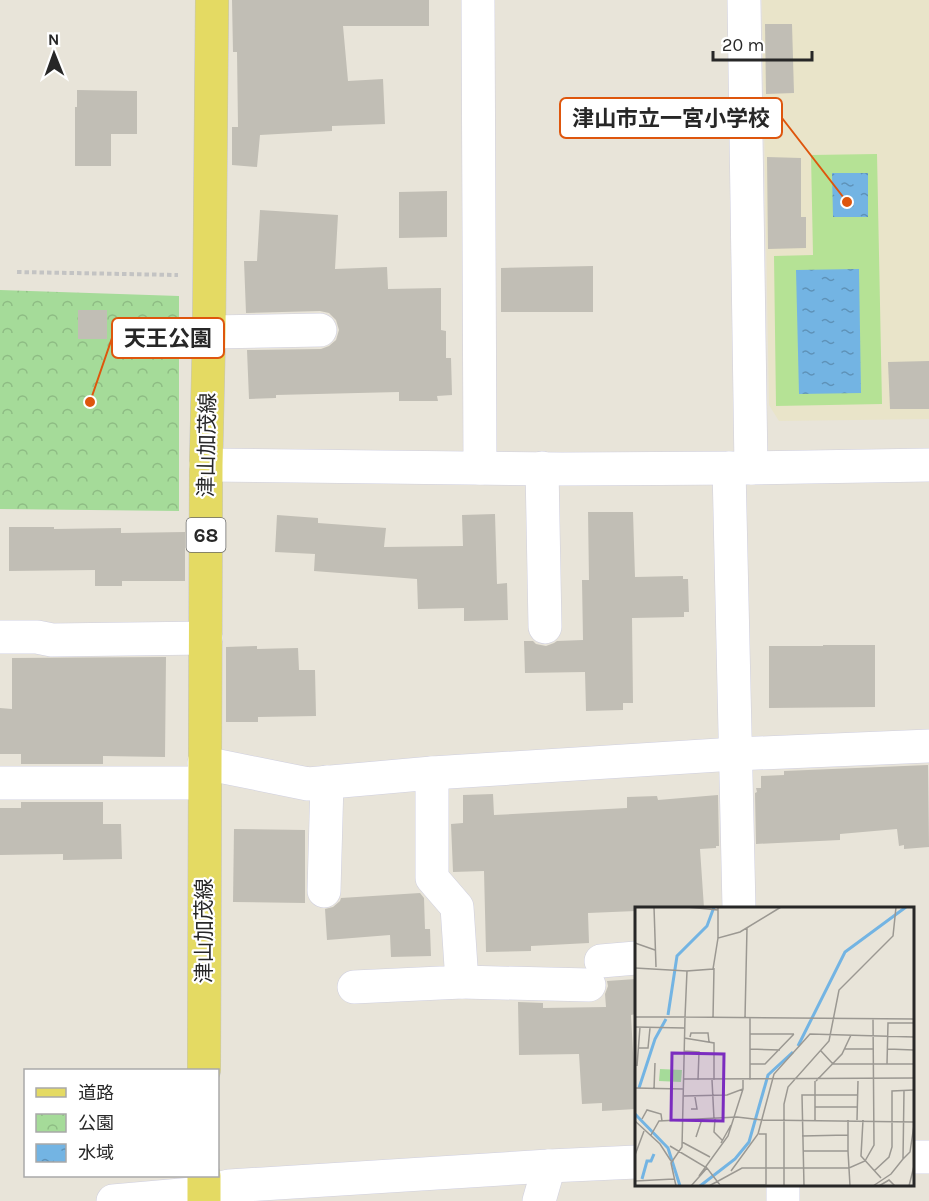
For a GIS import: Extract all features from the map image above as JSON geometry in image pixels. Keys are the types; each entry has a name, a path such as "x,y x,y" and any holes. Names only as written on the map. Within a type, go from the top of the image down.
{"main road":[{"name":"津山加茂線","path":"204,1069 206,465 212,0"}],"street":[{"path":"478,0 480,468"},
{"path":"739,907 735,753 744,0"},
{"path":"209,332 321,330"},
{"path":"206,465 480,468 929,465"},
{"path":"542,468 545,627"},
{"path":"0,637 37,637 52,640 206,638"},
{"path":"0,783 204,773 308,784 432,773 735,753 929,746"},
{"path":"432,773 432,878 457,907 462,982"},
{"path":"324,891 327,782"},
{"path":"354,987 595,974 635,958"},
{"path":"914,1156 929,1157"},
{"path":"113,1201 229,1186 635,1162"},
{"path":"539,1201 549,1166"}],"path":[{"path":"17,272 209,275"}],"shaded area":[{"path":"762,0 929,0 929,419 779,421 769,405"}],"green space":[{"path":"877,154 882,404 776,406 774,256 813,255 811,155"},
{"path":"0,290 179,296 179,511 0,509"}],"water":[{"path":"832,173 868,173 868,217 833,217"},
{"path":"859,269 861,393 799,394 796,270"}],"building":[{"path":"232,0 429,0 429,26 343,26 348,81 383,79 385,124 332,126 332,131 260,135 257,167 232,165 232,127 238,127 237,52 233,52"},
{"path":"765,24 792,24 794,93 766,94"},
{"path":"77,90 137,91 137,134 111,134 111,166 75,166"},
{"path":"767,157 801,158 801,217 806,217 806,248 768,249"},
{"path":"447,191 447,237 399,238 399,192"},
{"path":"260,210 338,215 335,269 387,267 388,289 441,288 441,330 446,331 446,358 451,358 452,395 437,396 438,401 399,401 399,392 276,395 276,398 249,399 247,350 321,349 336,340 339,330 336,320 329,313 320,311 246,313 244,261 257,261"},
{"path":"593,266 593,312 501,312 501,268"},
{"path":"78,310 107,310 107,339 78,339"},
{"path":"929,361 929,409 890,409 888,362"},
{"path":"588,512 633,512 635,577 683,576 683,579 688,579 689,612 684,612 684,617 632,618 633,703 623,703 623,710 586,711 585,672 525,673 524,641 533,641 546,646 557,641 583,640 582,580 589,580"},
{"path":"495,514 497,584 507,583 508,620 464,621 464,608 418,609 417,579 314,571 315,554 275,552 277,515 318,518 318,523 386,528 384,547 463,546 462,515"},
{"path":"9,527 121,528 121,533 185,532 185,581 122,581 122,586 95,586 95,570 9,571"},
{"path":"875,645 875,707 769,708 769,646"},
{"path":"257,646 257,649 298,648 299,670 315,670 316,716 258,717 258,722 226,722 226,647"},
{"path":"166,657 165,757 103,756 103,764 21,764 21,754 0,754 0,708 12,709 12,658"},
{"path":"928,765 929,847 904,849 904,845 899,846 897,829 840,834 840,840 756,844 755,793 756,788 761,788 761,776 784,775 784,771"},
{"path":"493,794 494,815 627,808 627,797 657,796 658,800 718,795 719,846 700,849 704,907 635,907 635,911 588,913 589,943 531,946 531,951 486,952 484,871 453,872 451,824 463,823 463,795"},
{"path":"21,802 103,802 103,824 121,824 122,859 63,860 63,854 0,855 0,808 21,808"},
{"path":"234,829 305,830 305,903 233,902"},
{"path":"420,893 424,898 425,929 430,929 431,956 391,957 390,935 327,940 325,909 333,907 341,898"},
{"path":"635,979 635,1014 631,1015 635,1109 602,1111 602,1103 582,1104 579,1054 519,1055 518,1002 543,1003 543,1008 606,1007 607,981"}],"place":[{"name":"津山市立一宮小学校","path":"847,202"},
{"name":"天王公園","path":"90,402"}]}
